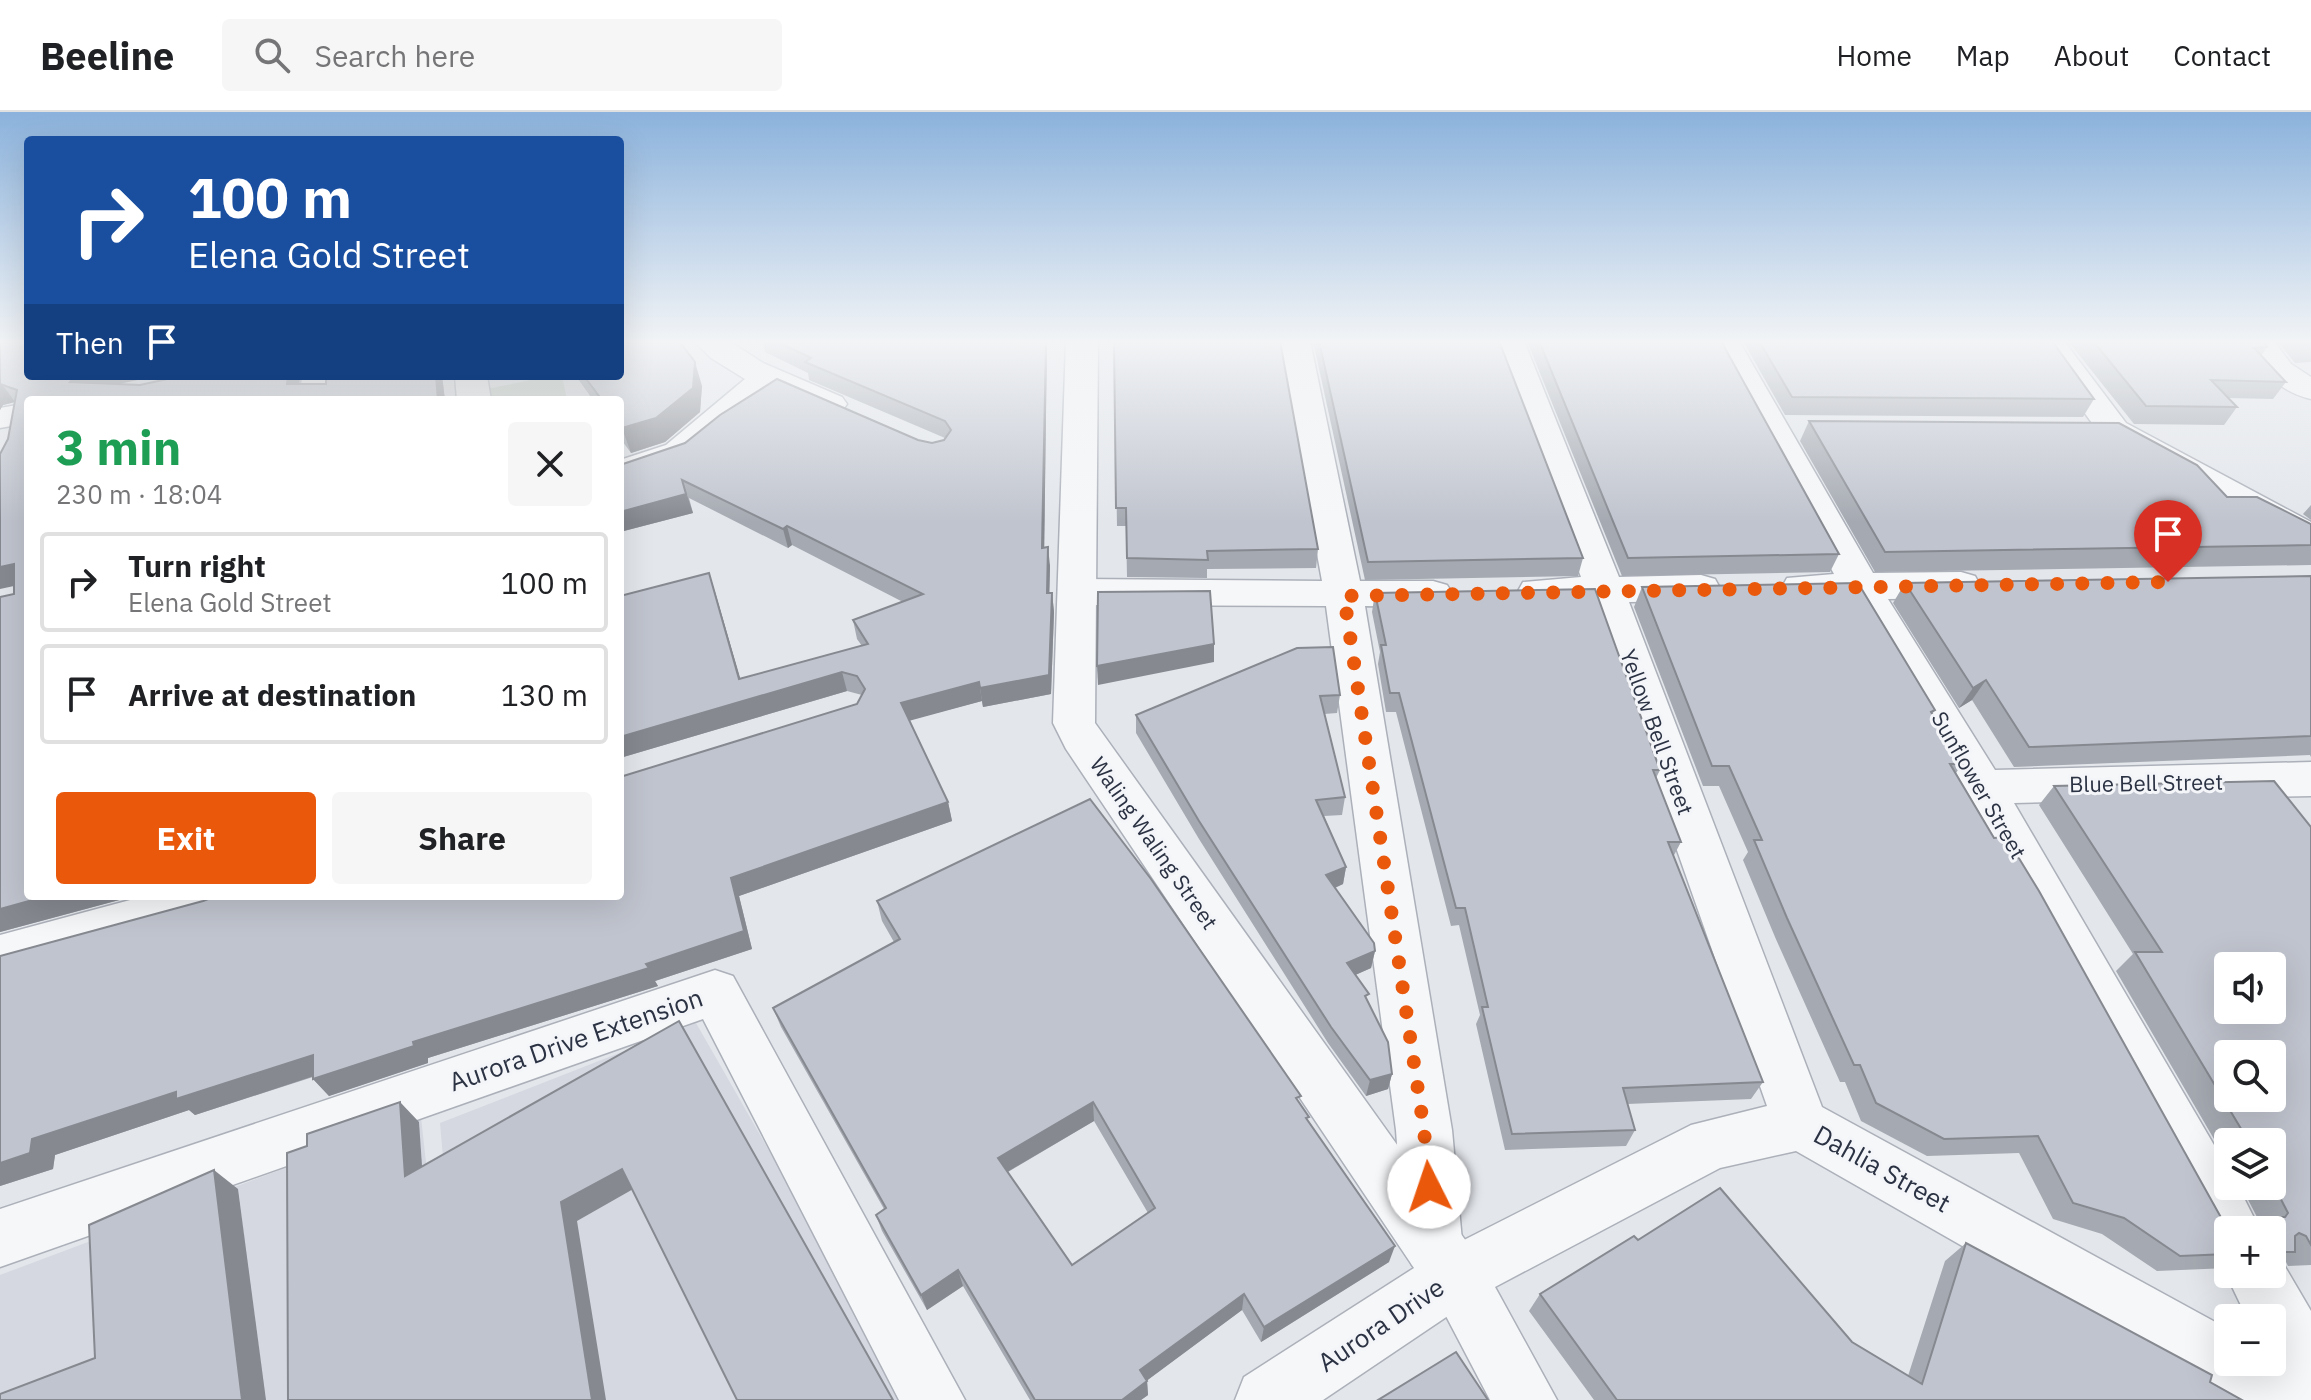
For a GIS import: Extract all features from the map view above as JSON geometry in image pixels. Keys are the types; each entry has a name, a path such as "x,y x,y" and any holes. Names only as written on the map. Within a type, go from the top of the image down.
{"street":[{"path":"624,471 678,452 739,401"},
{"path":"823,401 854,415"},
{"name":"Waling Waling Street","path":"1081,401 1074,723 1081,738 1444,1260 1525,1400"},
{"path":"1306,401 1344,596 1444,1260"},
{"name":"Yellow Bell Street","path":"1532,401 1605,589 1801,1124"},
{"name":"Sunflower Street","path":"1771,401 1793,428 1861,587 1982,787 2223,1216"},
{"path":"2093,401 2114,430 2311,537"},
{"path":"4,452 15,415"},
{"path":"2068,430 2114,430"},
{"path":"1079,592 1344,596 1605,589 2000,585"},
{"name":"Blue Bell Street","path":"1982,787 2305,787"},
{"path":"0,956 102,912 190,900"},
{"name":"Aurora Drive Extension","path":"0,1238 715,992 933,1400"},
{"name":"Dahlia Street","path":"1444,1260 1711,1144 1801,1124 2294,1400"},
{"name":"Aurora Drive","path":"1267,1400 1444,1260"},
{"path":"2264,1288 2311,1371"}],"shaded area":[{"path":"696,1023 912,1400 464,1400 440,1123"},
{"path":"421,1117 452,1400 0,1400 0,1275"}],"building":[{"path":"15,401 24,401 24,900 33,900 0,909 0,597 14,594 14,564 0,567 0,454 8,439"},
{"path":"624,401 677,401 656,418 624,427"},
{"path":"742,401 828,401 918,440 932,443 944,440 951,430 945,421 898,401 1045,401 1042,548 1048,547 1047,593 1052,593 1049,675 980,688 979,682 901,703 948,802 731,878 744,931 646,964 649,968 413,1042 414,1046 313,1079 313,1055 176,1099 176,1092 32,1139 30,1153 0,1163 0,956 206,900 624,900 624,776 857,704 865,689 857,676 842,672 624,736 624,595 709,573 739,679 868,644 853,620 923,594 787,526 783,529 682,480 686,494 624,511 624,464 685,443"},
{"path":"1115,401 1291,401 1318,549 1207,551 1208,560 1127,558 1126,508 1116,508"},
{"path":"1332,401 1522,401 1583,558 1368,562"},
{"path":"1564,401 1754,401 1839,554 1628,558"},
{"path":"2142,401 2231,401 2237,407 2146,406"},
{"path":"1809,421 2119,423 2197,465 2227,497 2257,497 2311,524 2311,545 1885,552"},
{"path":"2311,576 2311,736 2029,747 1986,680 1973,688 1905,583"},
{"path":"1858,583 1935,710 1931,712 1962,764 1950,764 1994,838 2006,837 2039,891 2220,1216 2214,1216 2214,1255 2180,1256 2124,1218 2073,1203 2038,1136 1944,1139 1876,1103 1860,1065 1854,1065 1787,918 1754,840 1762,840 1729,766 1712,766 1642,587"},
{"path":"1595,589 1660,770 1653,770 1681,842 1668,842 1763,1082 1623,1088 1635,1130 1512,1134 1482,1007 1488,1007 1465,908 1456,908 1399,693 1390,693 1381,645 1386,645 1375,593"},
{"path":"1210,591 1214,644 1097,666 1098,592"},
{"path":"1333,647 1340,695 1320,696 1345,797 1316,800 1346,867 1326,875 1374,943 1375,951 1347,963 1369,994 1365,996 1388,1042 1392,1074 1370,1080 1331,1027 1199,821 1136,715 1297,648"},
{"path":"2274,781 2311,827 2311,1245 2306,1236 2299,1233 2295,1236 2295,1252 2286,1252 2288,1213 2281,1200 2286,1200 2286,1128 2241,1128 2231,1112 2286,1112 2286,1040 2214,1040 2214,1084 2135,952 2162,952 2054,786"},
{"path":"1090,799 1151,879 1301,1096 1296,1098 1309,1117 1306,1118 1395,1246 1264,1327 1244,1294 1140,1370 1147,1381 1122,1400 1035,1400 958,1270 921,1295 876,1215 886,1208 773,1008 900,939 877,901","holes":["1093,1102 1155,1208 1072,1265 998,1158"]},
{"path":"679,1021 893,1400 737,1400 622,1169 561,1202 592,1400 288,1400 287,1153 307,1146 307,1134 400,1102 405,1176"},
{"path":"214,1170 242,1400 0,1400 0,1394 95,1358 89,1225"},
{"path":"1720,1188 1852,1342 1922,1384 1966,1243 2212,1375 2210,1382 2242,1400 1617,1400 1540,1294 1634,1236 1638,1240"},
{"path":"1456,1352 1488,1400 1378,1400"}],"route":[{"path":"1429,1187 1424,1130 1344,596 1605,589 2168,582"}]}
